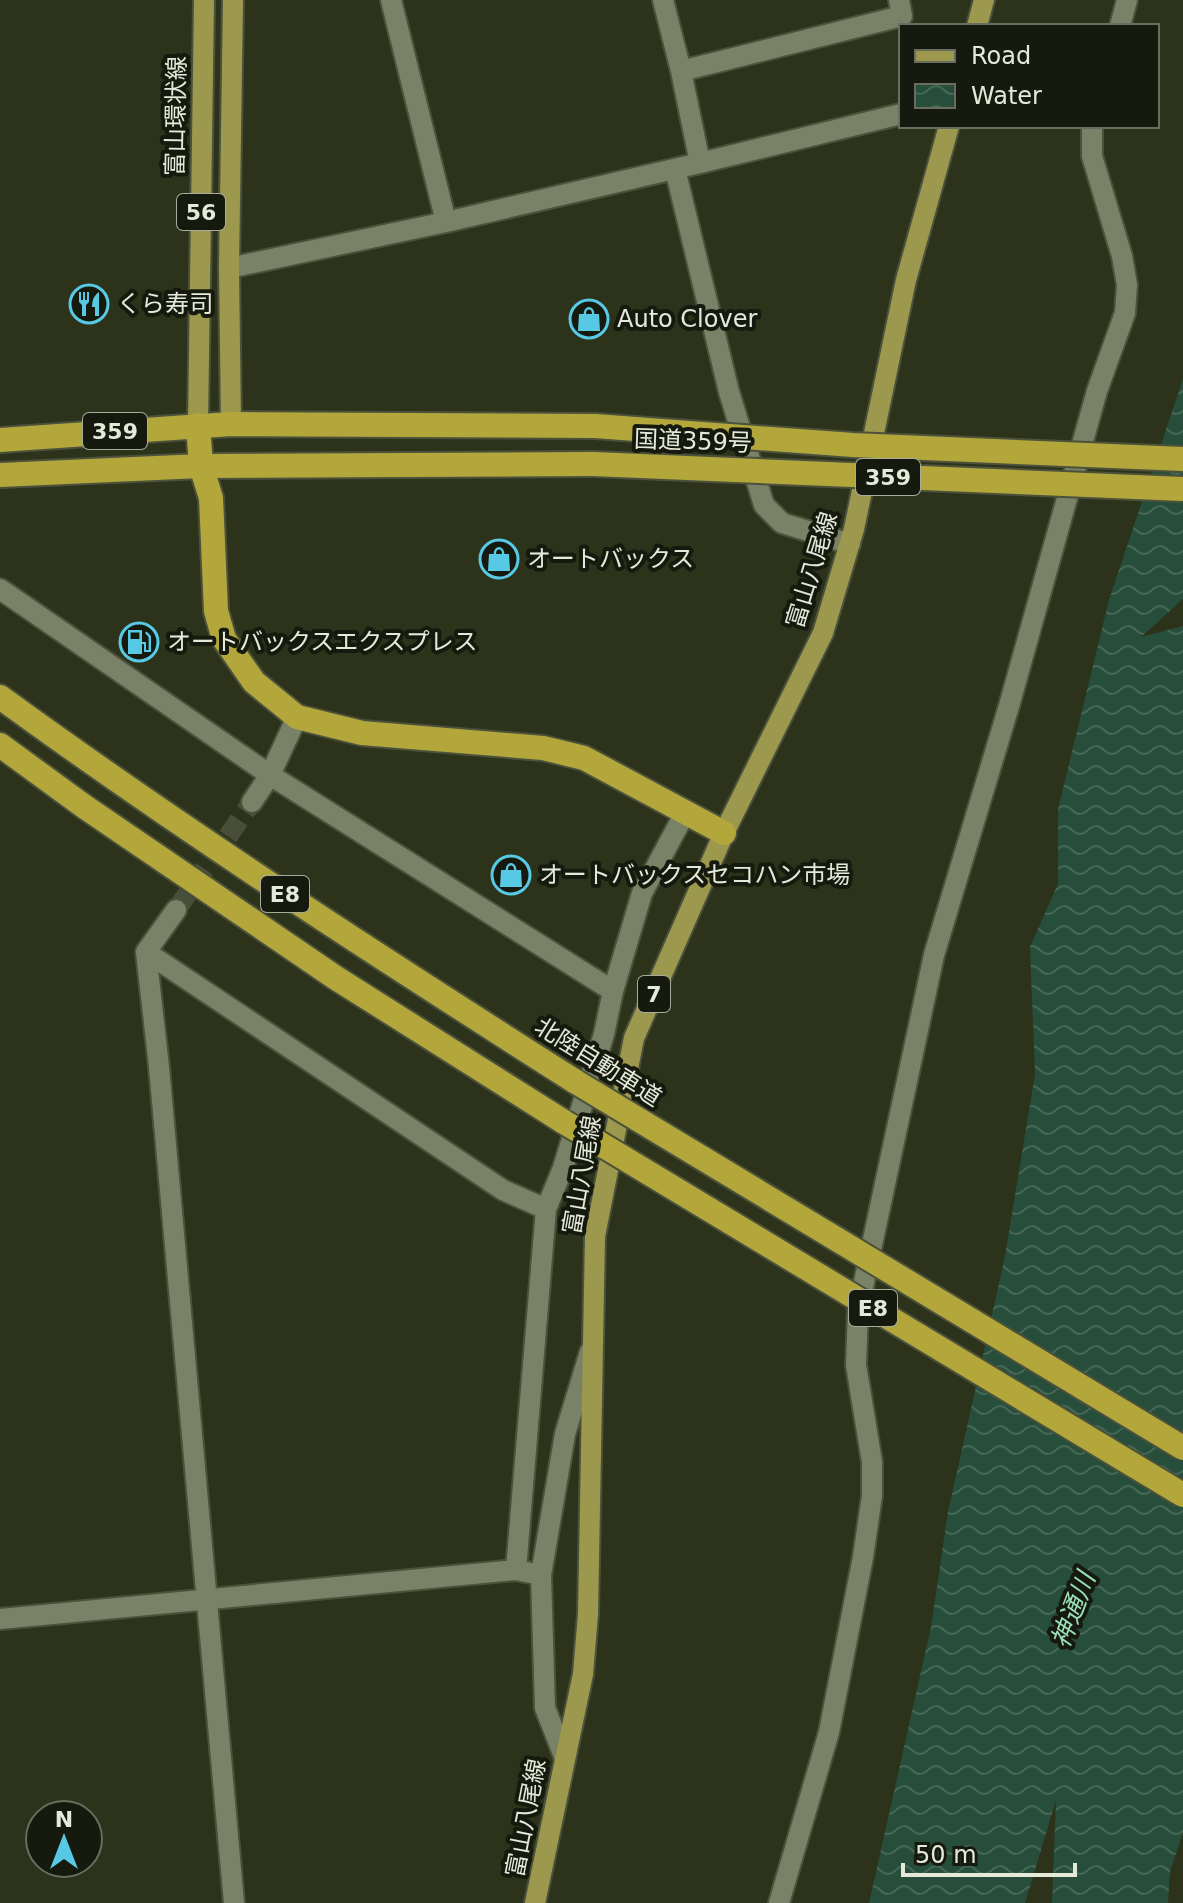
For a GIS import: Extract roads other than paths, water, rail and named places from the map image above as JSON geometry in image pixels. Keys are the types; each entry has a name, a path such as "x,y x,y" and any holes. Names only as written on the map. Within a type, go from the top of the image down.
{"highway":[{"name":"359","path":"0,440 231,424"},
{"path":"211,498 231,465 231,424"},
{"name":"国道359号","path":"231,424 595,426 853,445 1183,459"},
{"path":"198,425 201,466 211,498 216,611 224,639 254,682 297,717 362,733 543,748 584,758 724,833"},
{"name":"国道359号","path":"201,466 593,464 1183,489"},
{"name":"359","path":"0,475 201,466"},
{"name":"北陸自動車道","path":"0,697 339,931 576,1082 1183,1448"},
{"name":"E8","path":"0,745 85,807 336,978 564,1122 1183,1495"}],"main road":[{"name":"富山環状線","path":"198,425 204,0"},
{"name":"56","path":"231,424 229,268 233,0"},
{"path":"978,24 984,0"},
{"name":"富山八尾線","path":"535,1903 583,1674 588,1614 595,1236 634,1038 724,833 823,633 850,544 906,280 948,128"}],"street":[{"path":"392,0 446,222"},
{"path":"663,0 700,163"},
{"path":"681,71 902,16 899,0"},
{"path":"1121,24 1127,0"},
{"path":"229,268 446,222 899,114"},
{"path":"779,1903 829,1732 863,1557 872,1496 872,1462 856,1365 858,1310 934,955 1009,706 1097,391 1125,313 1127,285 1122,256 1092,156 1092,128"},
{"path":"675,169 729,392 764,505 782,523 850,544"},
{"path":"0,589 270,775 613,991"},
{"path":"252,802 270,775 297,717"},
{"path":"516,1570 546,1209 563,1168 604,1034 613,991 642,893 686,811"},
{"path":"176,910 146,952 234,1903"},
{"path":"146,952 503,1190 546,1209"},
{"path":"564,1756 545,1708 541,1575 565,1434 593,1345"},
{"path":"0,1619 516,1570 541,1575"}],"water":[{"name":"神通川","path":"1183,379 1183,599 1141,637 1183,626 1183,1833 1170,1871 1168,1903 1052,1903 1056,1800 1025,1903 869,1903 931,1627 948,1512 1005,1256 1035,1074 1030,947 1058,884 1058,809 1109,600"}],"tunnel":[{"path":"176,910 252,802"}],"place":[{"name":"くら寿司","path":"89,304"},
{"name":"Auto Clover","path":"589,319"},
{"name":"オートバックス","path":"499,559"},
{"name":"オートバックスエクスプレス","path":"139,642"},
{"name":"オートバックスセコハン市場","path":"511,875"}]}
